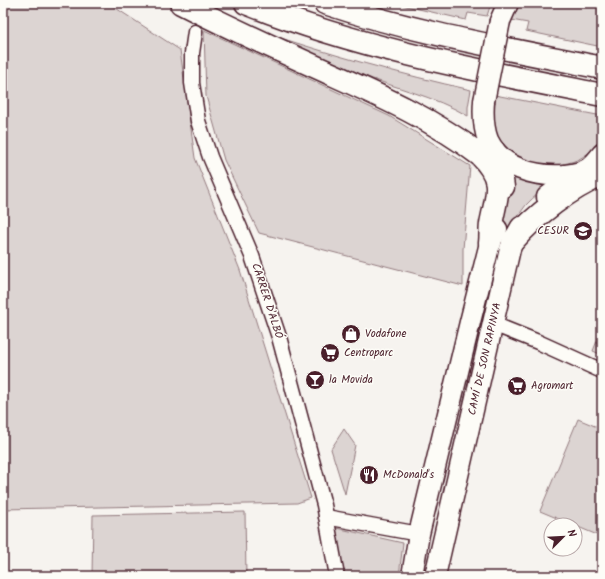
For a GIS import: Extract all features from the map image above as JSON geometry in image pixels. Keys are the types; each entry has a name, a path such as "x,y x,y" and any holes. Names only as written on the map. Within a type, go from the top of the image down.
{"highway":[{"path":"181,3 416,114 452,135 480,154 494,174 498,190 491,225 490,243"},
{"path":"246,3 324,31 386,49 448,64 602,95"},
{"path":"324,3 359,14 422,30 602,68"},
{"path":"321,69 436,110 467,128 494,149"},
{"path":"513,241 520,233 561,198 584,184 596,166"}],"street":[{"name":"CAMÍ DE SON RAPINYA","path":"412,576 419,534 470,322 490,243 498,227 504,191 502,173 494,149 488,140 484,121 484,101 500,21 508,3"},
{"name":"CARRER D'ALBÓ","path":"195,32 192,53 192,78 194,104 198,121 210,157 252,256 280,337 326,517 338,576"},
{"path":"494,149 514,166 536,174 565,175 596,166"},
{"name":"CAMÍ DE SON RAPINYA","path":"435,576 513,241"},
{"path":"493,324 538,342 602,371"},
{"path":"326,517 419,534"}],"shaded area":[{"path":"3,3 108,3 180,50 195,158 240,270 311,498 297,503 3,509"},
{"path":"393,3 491,3 487,16 468,13 466,20"},
{"path":"520,3 602,3 602,47 526,31 528,23 511,20"},
{"path":"204,30 389,116 470,166 463,249 463,286 259,233 224,160 206,96"},
{"path":"263,32 366,64 471,90 468,116 442,103 347,69"},
{"path":"495,95 602,116 601,136 590,151 577,160 561,164 544,164 528,160 513,152 501,141 493,122"},
{"path":"507,175 553,182 526,205 504,237 503,223 509,193"},
{"path":"602,328 602,355 593,351"},
{"path":"578,419 602,429 602,537 583,529 583,517 554,517 540,511"},
{"path":"344,429 355,445 345,494 331,449"},
{"path":"245,512 246,576 92,576 93,515"},
{"path":"336,528 403,543 399,576 344,576"}],"place":[{"name":"CESUR","path":"583,231"},
{"name":"Vodafone","path":"351,334"},
{"name":"Centroparc","path":"330,353"},
{"name":"la Movida","path":"315,380"},
{"name":"Agromart","path":"517,386"},
{"name":"McDonald's","path":"369,475"}]}
